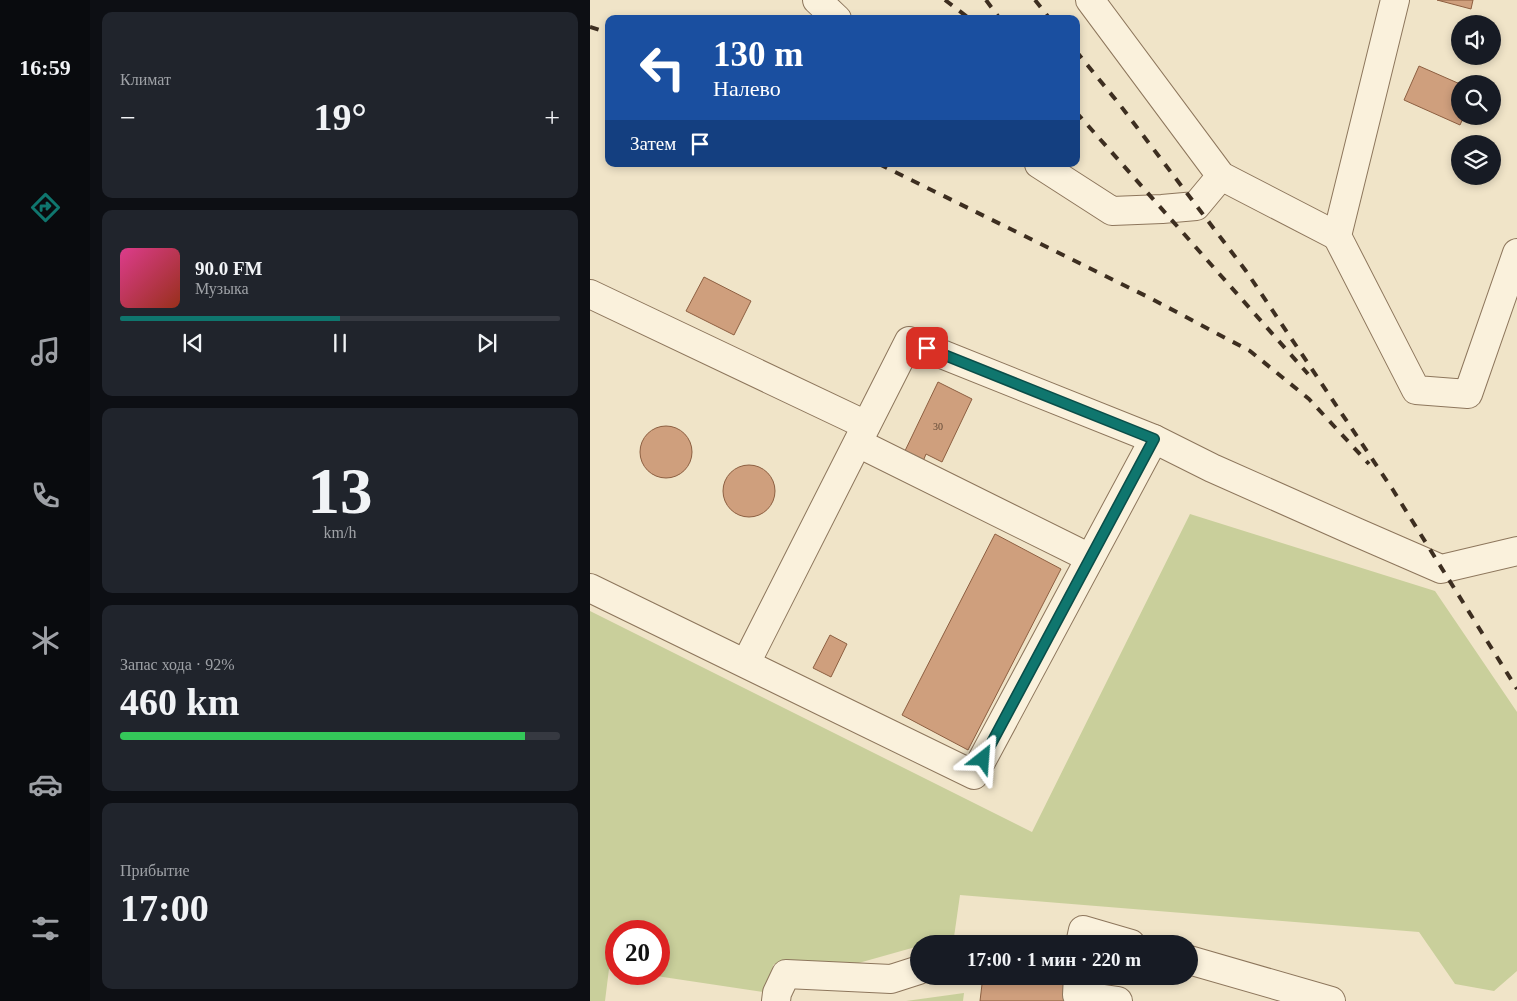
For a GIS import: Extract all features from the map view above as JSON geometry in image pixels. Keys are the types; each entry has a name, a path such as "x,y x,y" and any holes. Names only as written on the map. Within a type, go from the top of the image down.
{"lane":[{"path":"817,0 833,15"},
{"path":"1090,0 1221,176 1337,236 1416,390 1468,394 1517,253"},
{"path":"1337,236 1395,0"},
{"path":"1044,167 1112,211 1196,206 1221,176"},
{"path":"590,294 862,434 1090,558"},
{"path":"746,663 909,341 1154,439 1212,468 1441,568 1517,551"},
{"path":"590,588 974,775 1154,439"},
{"path":"1082,935 1083,930 1100,935"},
{"path":"1198,963 1331,1001"},
{"path":"776,1001 786,974 892,979 910,973"},
{"path":"1077,991 1118,1001"}],"green space":[{"path":"1190,514 1435,591 1517,712 1517,971 1494,991 1455,984 1419,932 960,895 954,935 910,935 910,949 855,964 774,964 763,992 670,978 670,920 605,920 605,985 607,985 605,1001 590,1001 590,611 1032,832"},
{"path":"964,993 963,1001 906,1001"}],"building":[{"path":"1437,0 1473,0 1471,9"},
{"path":"1419,66 1451,80 1451,121 1404,100"},
{"path":"704,277 751,301 734,335 686,311"},
{"path":"938,382 972,399 942,462 926,454 922,464 903,455"},
{"path":"661,426 671,426 685,433 692,447 692,457 685,471 671,478 661,478 651,474 644,467 640,457 640,447 644,437 651,430"},
{"path":"744,465 754,465 768,472 775,486 775,496 768,510 754,517 744,517 734,513 727,506 723,496 723,486 727,476 734,469"},
{"path":"995,534 1061,569 968,750 902,715"},
{"path":"830,635 847,644 831,677 813,668"},
{"path":"982,985 1067,985 1065,1001 980,1001"}],"railway":[{"path":"945,0 965,15"},
{"path":"986,0 997,15"},
{"path":"1035,0 1047,15"},
{"path":"590,27 605,32"},
{"path":"1080,56 1120,105 1246,271 1393,490 1517,689"},
{"path":"1080,117 1308,374"},
{"path":"885,167 1152,299 1250,351 1309,399 1369,464"}],"route":[{"path":"927,348 1154,439 983,759"}]}
